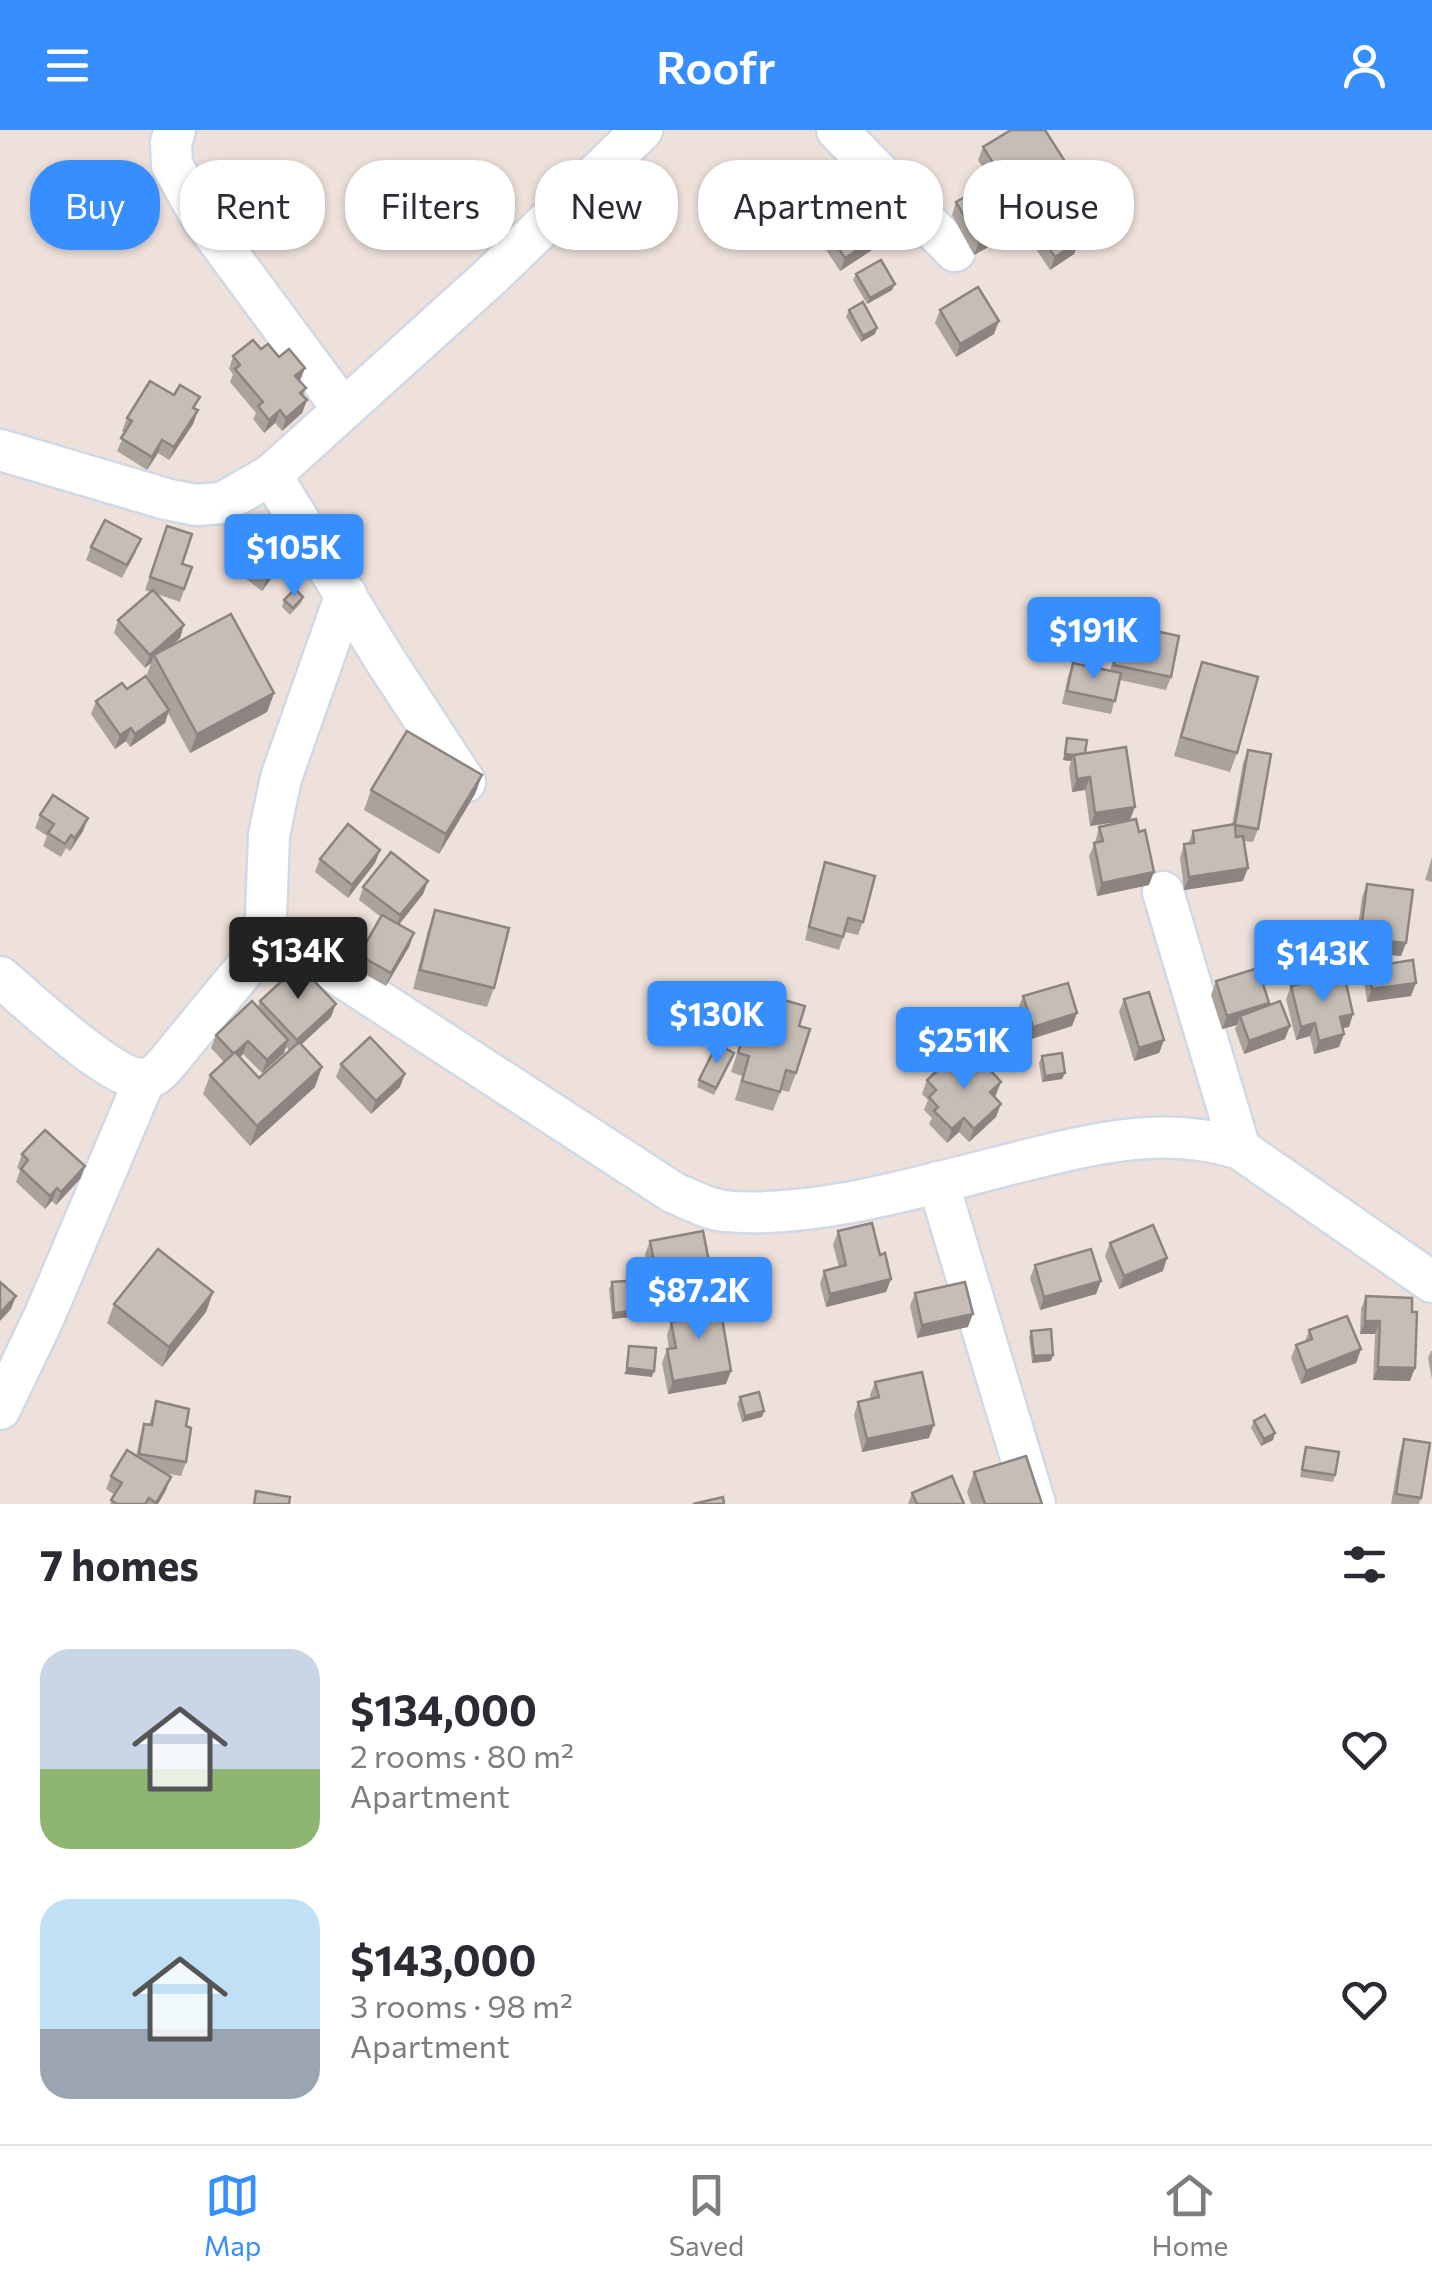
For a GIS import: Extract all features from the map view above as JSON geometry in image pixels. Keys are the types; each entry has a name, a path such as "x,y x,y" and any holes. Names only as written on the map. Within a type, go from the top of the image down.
{"street":[{"path":"175,130 172,166 200,216 344,409"},
{"path":"0,450 196,505 222,503 271,475 490,277 642,130"},
{"path":"836,130 956,251"},
{"path":"271,475 465,782"},
{"path":"0,976 105,1064 131,1077 145,1079 155,1076 167,1063 265,944 269,835 281,778 346,594"},
{"path":"1162,892 1240,1150"},
{"path":"265,944 280,942 293,946 674,1193 720,1210 770,1212 828,1205 1090,1144 1176,1135 1213,1140 1240,1150 1423,1272 1432,1282"},
{"path":"0,1409 44,1317 145,1079"},
{"path":"938,1182 1035,1504"}],"building":[{"path":"1011,130 1045,130 1064,160 991,160 983,147"},
{"path":"840,250 857,250 845,258"},
{"path":"881,260 895,284 870,298 856,274"},
{"path":"978,287 999,321 960,344 940,310"},
{"path":"863,302 877,328 863,336 849,310"},
{"path":"253,340 261,349 268,344 279,357 289,349 305,368 295,376 306,388 300,393 307,400 286,418 280,410 269,420 258,406 263,402 235,369 240,365 233,356"},
{"path":"150,381 174,395 180,385 200,397 193,408 198,410 174,447 162,440 152,457 121,438 132,421 127,418"},
{"path":"105,520 141,539 127,565 91,547"},
{"path":"249,522 256,527 259,523 290,547 267,578 238,556 245,546 236,539"},
{"path":"167,526 192,534 182,564 192,567 184,589 150,577"},
{"path":"295,589 303,597 293,608 284,600"},
{"path":"153,590 184,625 150,655 118,620"},
{"path":"231,614 274,693 197,734 154,655"},
{"path":"1122,624 1179,636 1171,677 1114,665"},
{"path":"1202,662 1258,677 1237,753 1181,737"},
{"path":"1073,663 1121,673 1115,701 1067,691"},
{"path":"146,676 169,710 135,734 131,728 120,735 96,701 122,683 127,689"},
{"path":"407,731 482,775 446,834 371,790"},
{"path":"1067,738 1087,740 1085,753 1065,754"},
{"path":"1126,747 1135,807 1095,813 1090,777 1077,779 1074,755"},
{"path":"1248,750 1271,754 1258,829 1235,825 1236,837 1243,836 1248,868 1189,877 1184,844 1194,843 1193,831 1235,824"},
{"path":"53,795 88,818 75,838 71,835 65,844 48,833 54,824 40,815"},
{"path":"1136,819 1139,832 1145,830 1154,872 1102,883 1094,843 1103,841 1099,827"},
{"path":"348,824 380,850 352,885 320,859"},
{"path":"391,852 428,881 400,915 363,887"},
{"path":"825,862 875,876 863,922 848,918 843,937 809,927"},
{"path":"1367,884 1413,890 1406,943 1360,938"},
{"path":"435,910 509,928 494,988 420,970"},
{"path":"382,915 414,933 391,973 359,955"},
{"path":"1413,960 1416,983 1372,989 1368,967"},
{"path":"299,965 336,1004 297,1040 260,1001"},
{"path":"1258,968 1269,1003 1227,1016 1216,981"},
{"path":"1344,974 1353,1014 1340,1017 1344,1034 1319,1041 1315,1023 1301,1027 1291,986"},
{"path":"1068,983 1077,1013 1033,1027 1023,996"},
{"path":"1149,992 1164,1040 1139,1048 1124,999"},
{"path":"767,995 805,1006 799,1026 810,1029 796,1073 786,1070 780,1092 742,1081 749,1056 738,1053 753,1004 763,1007"},
{"path":"252,1001 288,1040 267,1060 248,1041 234,1054 216,1035"},
{"path":"1280,1001 1290,1026 1249,1041 1240,1016"},
{"path":"370,1037 405,1074 376,1101 341,1064"},
{"path":"299,1042 322,1067 257,1126 210,1075 235,1052 259,1078"},
{"path":"717,1044 734,1053 716,1088 699,1080"},
{"path":"1062,1053 1065,1073 1045,1076 1042,1056"},
{"path":"954,1055 966,1068 978,1057 1001,1082 990,1092 1001,1104 974,1129 964,1118 952,1129 934,1111 938,1107 929,1097 936,1090 927,1080"},
{"path":"45,1130 85,1166 61,1192 57,1188 50,1196 21,1169 28,1160 22,1154"},
{"path":"872,1223 891,1279 830,1294 824,1271 846,1265 838,1231"},
{"path":"1153,1225 1167,1258 1124,1276 1110,1243"},
{"path":"703,1231 711,1272 658,1282 650,1241"},
{"path":"158,1249 213,1292 169,1347 114,1304"},
{"path":"1091,1249 1101,1281 1044,1297 1035,1265"},
{"path":"640,1280 643,1310 614,1313 612,1282"},
{"path":"0,1282 16,1296 0,1313"},
{"path":"965,1282 973,1314 922,1325 915,1293"},
{"path":"709,1295 712,1314 721,1312 731,1371 673,1381 667,1349 676,1348 671,1322 687,1319 683,1299"},
{"path":"1366,1296 1412,1298 1412,1312 1417,1312 1415,1368 1378,1367 1380,1321 1365,1321"},
{"path":"1347,1316 1361,1349 1306,1371 1296,1345 1312,1339 1309,1330"},
{"path":"1051,1329 1053,1355 1034,1356 1031,1331"},
{"path":"629,1346 656,1348 654,1371 627,1368"},
{"path":"922,1372 934,1425 867,1439 858,1402 879,1397 875,1382"},
{"path":"759,1392 764,1411 745,1416 740,1397"},
{"path":"156,1401 189,1409 186,1426 191,1428 186,1462 139,1454 144,1424 152,1425"},
{"path":"1265,1415 1275,1433 1264,1439 1254,1421"},
{"path":"1404,1439 1430,1443 1421,1498 1396,1494"},
{"path":"1306,1447 1339,1452 1335,1475 1302,1470"},
{"path":"127,1450 171,1477 156,1503 149,1498 145,1504 117,1504 111,1500 122,1483 111,1476"},
{"path":"1026,1456 1042,1504 985,1504 974,1472"},
{"path":"952,1476 964,1504 917,1504 912,1493"},
{"path":"256,1491 290,1497 289,1504 254,1504"},
{"path":"723,1497 724,1504 693,1504"}]}
